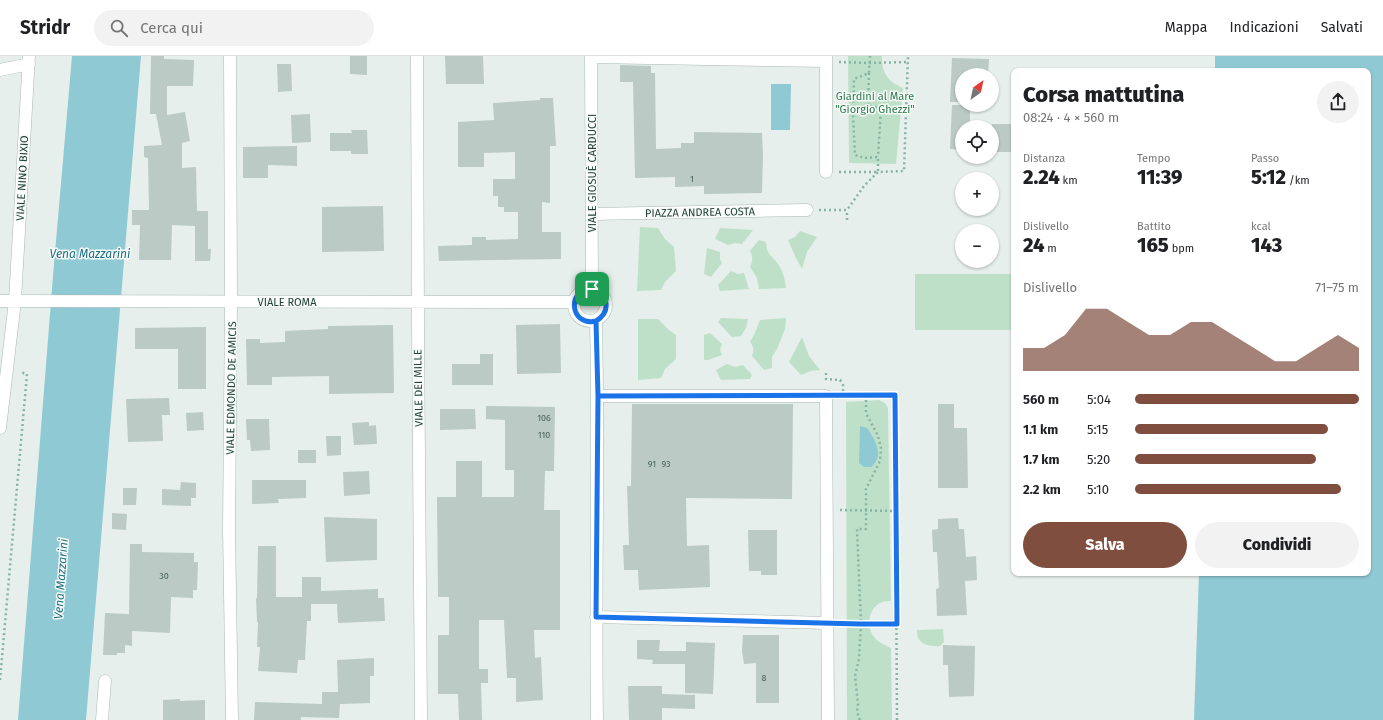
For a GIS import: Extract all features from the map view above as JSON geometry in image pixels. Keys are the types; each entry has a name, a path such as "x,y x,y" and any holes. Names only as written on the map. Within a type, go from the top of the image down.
{"street":[{"name":"VIALE EDMONDO DE AMICIS","path":"230,56 232,301 229,530 232,720"},
{"name":"VIALE DEI MILLE","path":"417,56 417,302 421,720"},
{"path":"591,57 826,59 826,172"},
{"name":"VIALE GIOSUÈ CARDUCCI","path":"591,57 592,289"},
{"path":"0,70 29,60"},
{"name":"VIALE NINO BIXIO","path":"0,428 15,301 29,60"},
{"name":"PIAZZA ANDREA COSTA","path":"592,214 807,210"},
{"path":"588,289 592,289 602,294 607,304 604,314 596,321 587,321 578,316 574,307 574,302 579,294 588,289"},
{"name":"VIALE ROMA","path":"0,301 574,302"},
{"path":"596,321 598,396 596,617 597,720"},
{"path":"598,396 826,396 828,720"},
{"path":"596,617 828,623"},
{"path":"102,720 105,681"}],"path":[{"path":"847,220 847,210 864,186 878,172 881,108 868,106 870,56"},
{"path":"826,172 904,171 908,56"},
{"path":"826,59 869,63 908,62"},
{"path":"869,73 854,79 853,116 855,155 865,158 878,157"},
{"path":"807,210 847,210"},
{"path":"0,680 27,374 6,369"},
{"path":"826,373 826,379 840,380 843,385 843,396"},
{"path":"826,396 895,395 898,720"},
{"path":"860,720 857,712 858,704 855,676 859,659 861,624 857,530 866,529 866,489 880,461 881,448 878,436 866,413 866,396"},
{"path":"826,510 895,511"},
{"path":"828,623 897,624"}],"green space":[{"name":"Giardini al Mare \"Giorgio Ghezzi\"","path":"848,56 882,56 886,76 893,83 903,88 896,164 849,163"},
{"path":"640,227 658,228 665,239 674,247 676,271 665,282 661,290 637,291"},
{"path":"720,228 753,230 742,244 735,243 728,245 715,239"},
{"path":"800,231 817,237 807,252 802,269 788,240 795,237"},
{"path":"759,240 766,242 768,252 781,270 786,288 759,289 757,278 750,267 752,263 752,255 750,251"},
{"path":"707,248 720,252 720,259 722,263 711,277 704,274"},
{"path":"731,271 738,274 744,273 749,289 720,291 718,285"},
{"path":"915,274 1011,274 1011,330 915,330"},
{"path":"721,318 748,319 746,328 741,336 732,337 718,322"},
{"path":"786,318 785,329 772,357 772,368 764,370 752,356 753,349 750,342 760,320"},
{"path":"638,319 658,319 676,335 676,359 665,369 661,378 638,380"},
{"path":"710,333 722,344 720,350 722,355 704,360 704,335"},
{"path":"802,337 809,356 820,370 811,371 801,375 789,362"},
{"path":"727,364 735,367 743,365 752,375 750,379 721,380 716,370"},
{"path":"879,400 885,403 888,408 891,601 883,602 877,605 871,613 869,623 872,634 875,638 880,643 891,648 892,720 847,720 846,402"},
{"path":"943,629 944,642 940,646 927,645 918,639 917,630"}],"water":[{"name":"Vena Mazzarini","path":"72,56 141,56 86,720 18,720 53,276"},
{"path":"1215,56 1383,56 1383,720 1194,720 1199,576 1371,576 1371,68 1215,68"},
{"path":"771,84 791,84 790,130 771,130"},
{"path":"860,426 867,428 873,437 877,448 877,458 871,467 864,467 859,463"}],"building":[{"path":"151,56 164,56 164,59 194,60 193,86 167,86 167,115 185,112 190,141 182,143 182,168 196,167 197,211 208,211 208,249 211,249 210,261 195,261 195,226 172,225 171,260 139,260 140,225 132,225 132,210 149,210 148,158 144,157 144,146 162,145 156,114 150,114"},
{"path":"350,56 367,56 367,75 350,74"},
{"path":"445,56 483,56 484,84 446,84"},
{"path":"952,58 989,59 988,68 955,68 955,102 950,102"},
{"path":"277,64 291,64 292,91 278,92"},
{"path":"620,65 651,66 651,73 655,73 656,149 681,148 681,143 694,143 694,132 762,133 762,193 704,194 704,186 675,187 675,177 635,178 633,82 620,82"},
{"path":"540,98 553,98 556,146 550,146 550,203 542,202 542,232 561,232 561,259 439,261 438,246 472,245 472,237 486,237 486,240 518,239 518,212 504,212 504,207 498,207 498,196 493,196 493,179 515,179 515,152 484,153 484,167 458,167 458,122 494,120 493,103 540,100"},
{"path":"952,105 955,105 955,112 970,112 970,120 955,120 955,149 950,149"},
{"path":"310,114 311,142 292,143 291,115"},
{"path":"999,124 1011,124 1011,152 999,152"},
{"path":"351,130 367,130 368,154 351,154 351,151 330,151 330,133 352,133"},
{"path":"297,146 297,166 268,165 268,178 243,178 243,147"},
{"path":"383,206 384,251 322,252 322,207"},
{"path":"560,324 561,373 517,374 516,325"},
{"path":"393,325 394,393 329,394 329,376 272,377 272,385 247,385 246,339 260,339 260,343 285,342 285,331 328,329 328,326"},
{"path":"206,327 206,389 178,389 178,349 135,349 135,328"},
{"path":"480,354 493,354 493,385 452,385 452,364 480,364"},
{"path":"169,398 170,415 162,415 163,441 128,442 126,399"},
{"path":"632,404 793,404 792,499 686,498 687,546 709,545 710,587 639,590 638,570 624,570 623,545 629,545 627,486 631,486"},
{"path":"938,404 954,404 954,428 967,428 968,488 938,488"},
{"path":"486,406 555,407 554,471 545,471 544,510 560,510 560,630 534,630 535,658 541,657 543,700 516,702 516,678 507,678 504,620 479,620 479,669 488,669 488,683 481,683 482,720 459,720 458,694 438,694 438,635 449,635 449,597 438,597 437,497 456,497 456,461 482,461 482,497 514,497 514,470 505,470 505,420 486,419"},
{"path":"440,409 475,409 476,429 440,430"},
{"path":"203,412 204,430 187,431 186,413"},
{"path":"246,419 269,419 270,450 251,451 250,440 247,440"},
{"path":"369,422 369,426 376,425 377,444 354,445 352,423"},
{"path":"326,436 341,436 341,455 327,456"},
{"path":"298,450 316,450 316,463 298,463"},
{"path":"369,471 370,494 344,496 343,472"},
{"path":"252,480 306,480 306,498 278,499 279,503 252,504"},
{"path":"181,482 196,483 196,498 191,498 191,506 162,505 162,489 180,490"},
{"path":"123,488 137,488 136,505 123,505"},
{"path":"112,513 127,514 126,530 112,529"},
{"path":"324,517 377,519 377,560 326,562"},
{"path":"958,518 959,529 964,529 966,557 976,556 977,580 965,581 967,615 937,616 936,589 939,588 937,552 933,552 932,530 938,529 938,519"},
{"path":"748,530 777,530 777,575 761,575 761,571 749,571"},
{"path":"130,544 142,544 142,552 194,553 194,562 198,562 197,590 193,590 193,598 171,597 170,633 132,631 132,646 125,645 125,653 117,653 117,655 103,655 105,613 129,614"},
{"path":"258,546 276,546 276,597 302,597 302,577 321,577 321,591 378,589 378,598 384,598 385,621 338,623 337,604 311,604 311,621 307,621 305,660 298,660 297,673 258,671 260,647 257,647 258,622 256,598"},
{"path":"743,635 779,635 779,703 756,703 756,663 744,664 742,651"},
{"path":"637,640 660,640 659,651 686,651 686,642 715,643 713,694 685,693 685,664 652,664 653,660 637,659"},
{"path":"943,645 975,646 974,696 949,697 948,665 943,665"},
{"path":"374,658 374,676 370,676 370,703 340,704 339,718 301,717 301,720 254,720 255,702 322,704 322,692 338,692 337,660"},
{"path":"628,686 662,686 662,694 695,695 695,709 662,708 662,720 629,720"},
{"path":"180,699 180,701 205,700 205,720 163,720 163,700"}],"route":[{"path":"592,289 588,289 579,294 574,302 574,307 575,312 582,319 592,322 596,321 598,396 596,617 897,624 895,395 598,396 597,359 596,321 604,314 607,304 602,294 592,289"}]}
